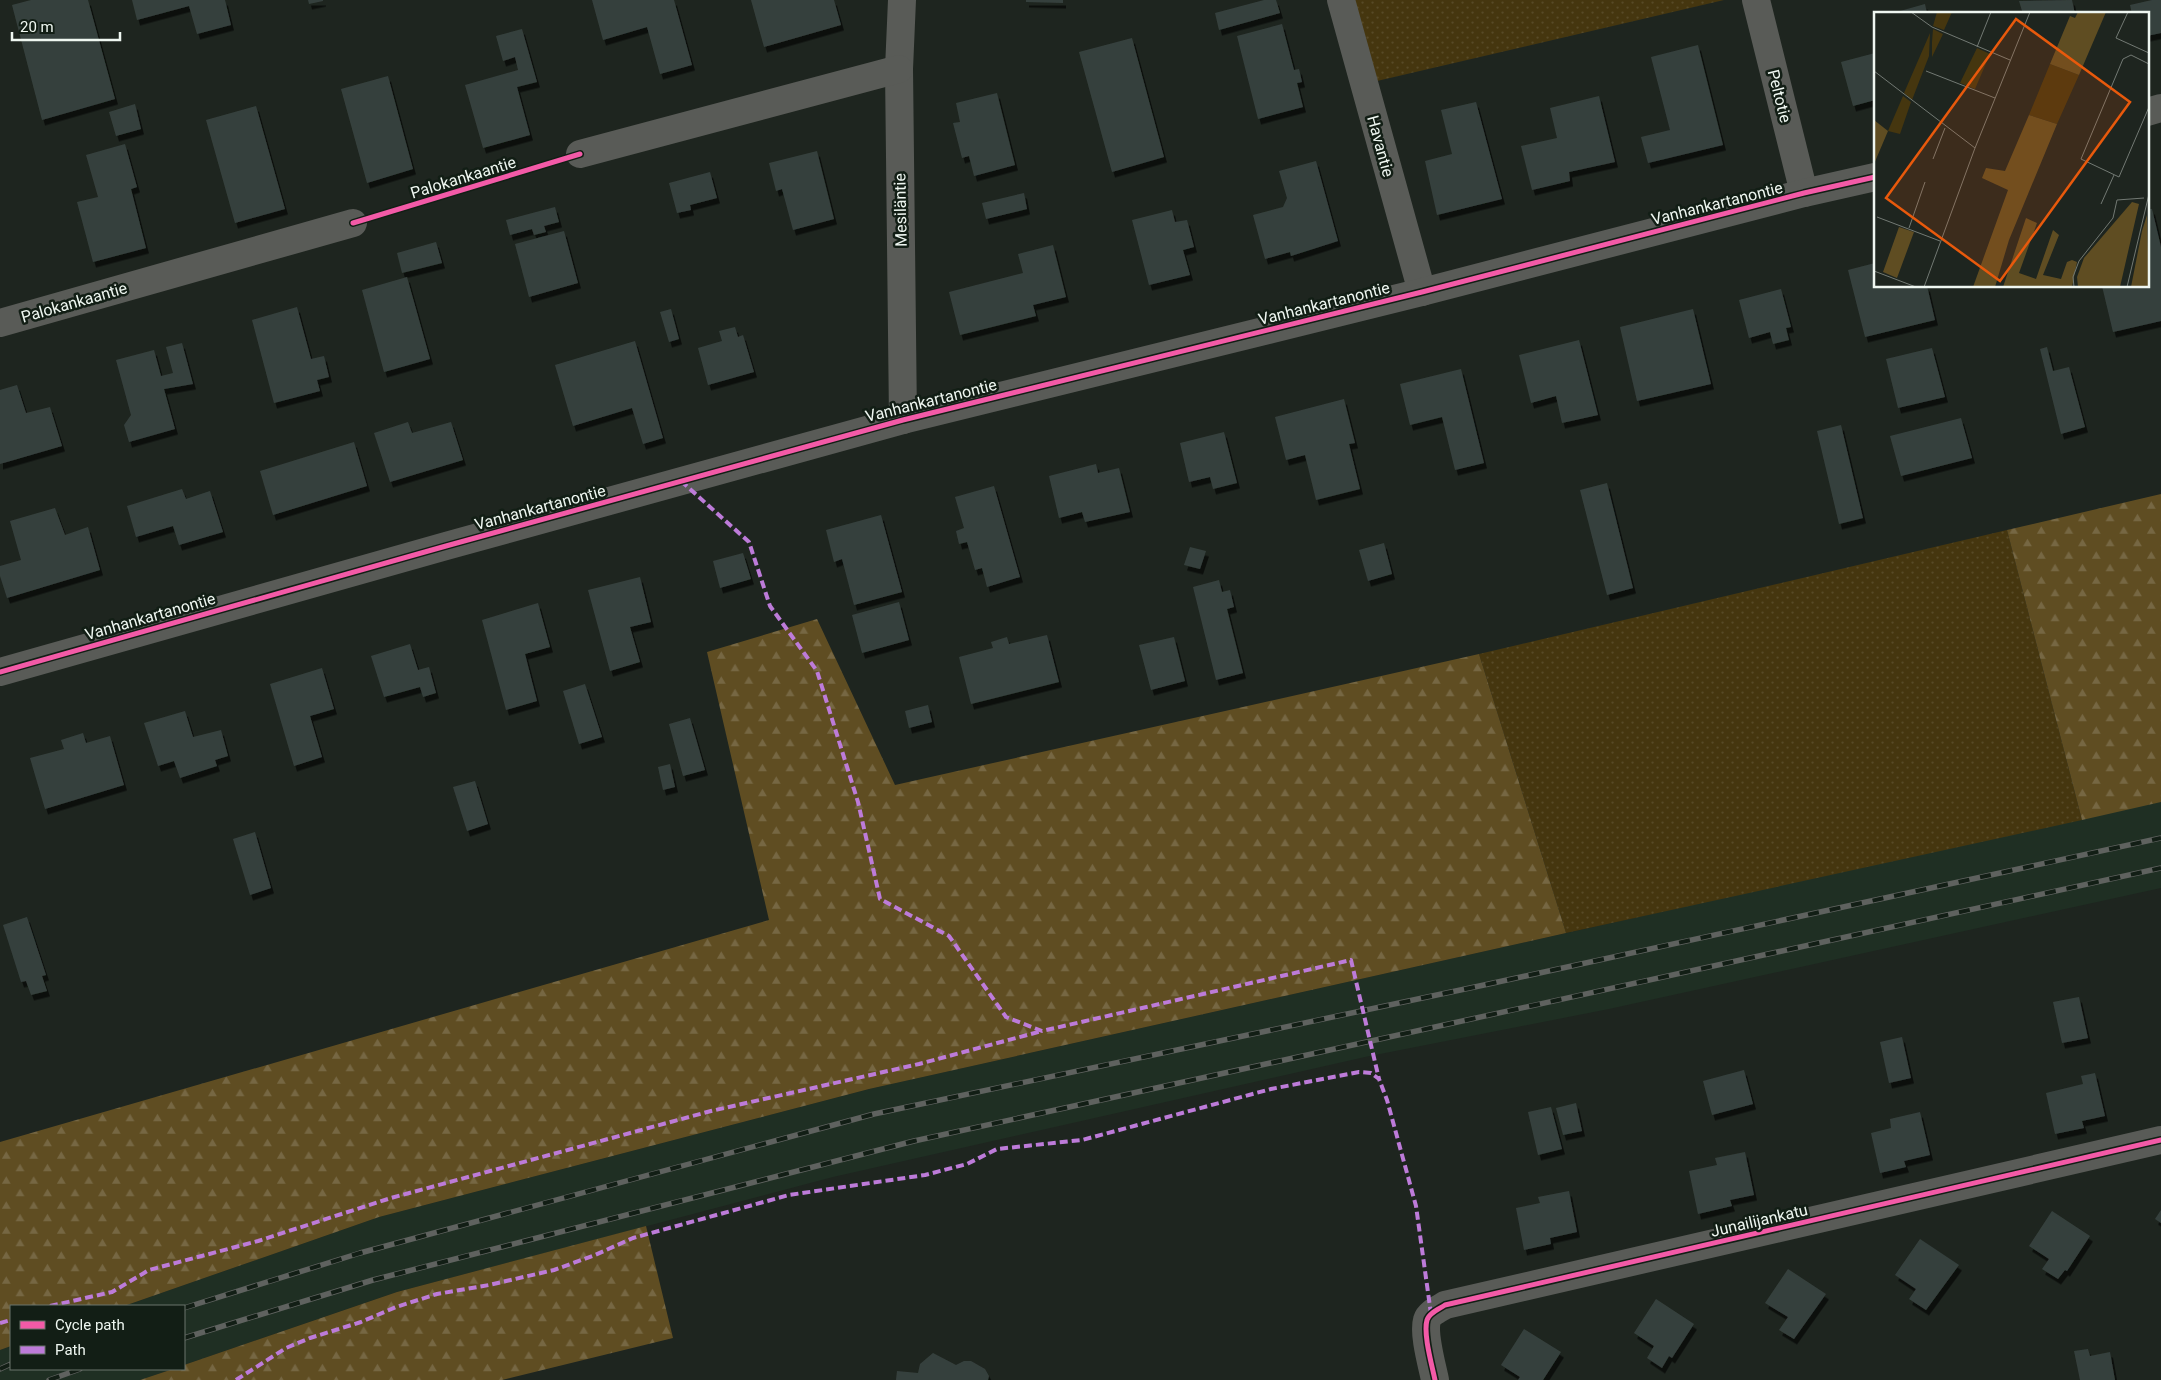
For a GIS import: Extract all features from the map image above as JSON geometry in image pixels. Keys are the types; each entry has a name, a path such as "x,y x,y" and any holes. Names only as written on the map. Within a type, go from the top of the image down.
{"street":[{"name":"Mesiläntie","path":"902,0 899,69 902,420"},
{"name":"Havantie","path":"1341,0 1422,292"},
{"name":"Peltotie","path":"1756,0 1804,193"},
{"path":"580,154 899,69"},
{"path":"2148,112 2161,108"},
{"name":"Vanhankartanontie","path":"0,672 902,420 1422,292 1804,193 1874,177"},
{"name":"Palokankaantie","path":"0,323 353,223"},
{"name":"Junailijankatu","path":"1435,1380 1426,1332 1427,1320 1431,1314 1445,1305 2161,1140"}],"shaded area":[{"path":"1355,0 1724,0 1377,81"},
{"path":"2007,530 2082,820 1566,933 1479,654"},
{"path":"2161,800 2161,888 1609,1009 1365,1057 833,1177 397,1292 185,1365 185,1305 127,1305 379,1217 869,1089"},
{"path":"10,1346 10,1370 170,1370 140,1380 0,1380 0,1350"}],"green space":[{"path":"2161,494 2161,802 2082,820 2007,530"},
{"path":"817,619 895,785 1479,654 1566,933 869,1089 379,1217 127,1305 10,1305 10,1346 0,1350 0,1142 769,920 707,652"},
{"path":"646,1226 673,1338 502,1380 140,1380 170,1370 185,1370 185,1365 397,1292"}],"building":[{"path":"31,0 88,0 115,99 42,120 12,5"},
{"path":"132,0 225,0 231,25 197,34 189,6 137,20"},
{"path":"308,0 323,0 323,1 309,4"},
{"path":"592,0 674,0 692,65 660,74 647,27 603,40"},
{"path":"751,0 834,0 841,25 764,47"},
{"path":"1026,0 1063,0 1063,3 1026,2"},
{"path":"1264,0 1276,0 1280,13 1219,30 1215,13"},
{"path":"2072,0 2075,12 2022,12 2019,1"},
{"path":"2161,0 2161,33 2148,36 2148,12 2132,12 2130,5"},
{"path":"1925,4 1927,12 1897,12"},
{"path":"1282,24 1294,70 1299,69 1302,82 1297,83 1303,107 1258,119 1237,36"},
{"path":"522,29 537,82 517,87 530,135 483,148 465,85 518,70 515,57 503,61 496,36"},
{"path":"1132,38 1164,157 1112,172 1079,52"},
{"path":"1698,45 1723,145 1648,163 1641,137 1670,130 1651,57"},
{"path":"1874,53 1874,100 1853,106 1841,62"},
{"path":"388,76 413,169 367,183 341,89"},
{"path":"997,93 1015,165 974,176 969,156 962,158 953,123 960,122 956,103"},
{"path":"1599,96 1615,162 1569,172 1570,181 1532,190 1521,146 1557,138 1550,108"},
{"path":"1476,102 1502,199 1437,215 1425,161 1452,154 1441,110"},
{"path":"135,104 141,129 116,136 109,112"},
{"path":"256,106 285,209 235,223 206,120"},
{"path":"125,144 137,187 131,189 146,248 93,262 77,202 98,197 86,155"},
{"path":"817,151 834,219 793,230 782,189 776,191 769,163"},
{"path":"1316,161 1338,241 1291,256 1290,252 1265,259 1253,215 1283,207 1287,198 1279,171"},
{"path":"710,172 717,198 690,205 691,210 677,213 669,183"},
{"path":"1024,193 1027,209 986,219 982,203"},
{"path":"555,207 559,222 544,226 546,232 534,235 532,229 510,235 506,220"},
{"path":"2148,208 2152,209 2161,247 2161,321 2113,332 2102,288 2148,288"},
{"path":"1172,210 1175,222 1187,220 1194,247 1183,250 1190,275 1149,285 1132,220"},
{"path":"564,231 578,283 529,297 515,244"},
{"path":"436,242 442,263 402,273 397,253"},
{"path":"1053,245 1066,297 1033,305 1036,316 960,335 949,292 1023,273 1018,254"},
{"path":"1874,263 1874,288 1927,288 1935,320 1865,337 1848,270"},
{"path":"407,277 430,359 384,372 362,290"},
{"path":"1781,289 1791,327 1786,328 1789,340 1773,344 1770,332 1749,338 1739,300"},
{"path":"297,307 311,359 324,356 329,377 317,380 320,391 274,403 252,320"},
{"path":"671,309 679,339 669,342 660,312"},
{"path":"1693,309 1711,384 1637,401 1620,327"},
{"path":"735,327 738,337 743,335 754,372 708,385 698,348 722,341 719,331"},
{"path":"1579,340 1598,415 1562,423 1556,396 1531,403 1519,355"},
{"path":"635,341 663,438 643,444 632,408 573,426 555,365"},
{"path":"182,343 193,384 164,389 175,429 129,442 124,425 131,415 116,360 154,350 161,376 173,373 166,347"},
{"path":"2047,347 2053,371 2069,367 2085,427 2061,434 2040,349"},
{"path":"1932,348 1945,397 1898,408 1886,359"},
{"path":"1461,369 1484,463 1455,470 1442,417 1410,425 1400,384"},
{"path":"17,385 26,413 50,407 62,446 0,464 0,390"},
{"path":"1344,399 1355,443 1349,444 1360,489 1316,500 1305,455 1286,460 1275,417"},
{"path":"1961,418 1972,458 1901,476 1890,436"},
{"path":"408,422 412,433 451,422 463,460 390,482 374,433"},
{"path":"1841,425 1863,518 1839,524 1817,431"},
{"path":"1224,432 1237,483 1213,489 1210,477 1189,482 1180,443"},
{"path":"354,442 367,486 273,515 260,471"},
{"path":"1096,464 1098,473 1119,468 1130,512 1085,522 1082,512 1059,518 1049,476"},
{"path":"1607,483 1633,588 1607,595 1580,490"},
{"path":"994,486 1020,577 987,587 982,568 975,570 967,542 959,544 956,531 964,528 955,497"},
{"path":"182,489 186,499 210,491 223,532 179,545 173,526 136,537 127,506"},
{"path":"55,508 65,535 88,527 100,570 7,598 0,576 0,566 21,560 10,521"},
{"path":"881,515 902,592 854,605 842,559 834,562 826,530"},
{"path":"1384,543 1392,574 1368,581 1359,550"},
{"path":"1190,547 1206,551 1200,569 1184,565"},
{"path":"743,553 751,579 720,588 713,561"},
{"path":"640,577 651,622 630,627 640,662 610,671 588,590"},
{"path":"1219,580 1222,592 1230,590 1234,607 1227,609 1243,673 1216,680 1193,587"},
{"path":"899,602 909,640 862,653 852,615"},
{"path":"538,603 550,647 525,654 537,701 506,710 482,620"},
{"path":"1047,635 1059,682 971,704 959,657 993,648 991,642 1007,637 1009,644"},
{"path":"1174,637 1185,681 1151,690 1139,645"},
{"path":"410,644 418,670 429,667 436,693 423,697 420,687 384,697 371,656"},
{"path":"322,668 334,709 310,716 322,757 294,766 270,684"},
{"path":"585,684 602,737 579,744 563,691"},
{"path":"928,705 932,722 909,728 905,711"},
{"path":"185,711 193,737 221,730 228,756 215,760 217,766 180,778 174,761 158,766 144,723"},
{"path":"690,718 705,770 683,776 669,724"},
{"path":"83,733 86,743 110,736 124,785 45,809 30,758 64,749 61,740"},
{"path":"670,764 675,787 663,790 658,767"},
{"path":"475,781 488,824 467,831 453,787"},
{"path":"255,832 271,888 250,895 233,839"},
{"path":"27,917 46,975 42,976 47,991 31,995 26,981 21,982 3,925"},
{"path":"2079,997 2088,1038 2062,1043 2053,1002"},
{"path":"1902,1037 1911,1078 1889,1083 1880,1042"},
{"path":"1744,1070 1753,1104 1712,1115 1703,1081"},
{"path":"2095,1073 2105,1116 2082,1121 2084,1128 2055,1134 2046,1093 2083,1084 2081,1076"},
{"path":"1576,1103 1582,1131 1563,1135 1556,1108"},
{"path":"1551,1107 1562,1149 1538,1155 1528,1112"},
{"path":"1920,1112 1930,1155 1904,1161 1906,1167 1880,1173 1871,1133 1891,1128 1890,1119"},
{"path":"1745,1152 1754,1195 1730,1200 1732,1206 1698,1214 1689,1171 1717,1165 1715,1158"},
{"path":"1569,1191 1577,1232 1550,1238 1551,1244 1524,1250 1516,1208 1540,1203 1538,1197"},
{"path":"2161,1210 2161,1223 2155,1219"},
{"path":"2052,1211 2090,1236 2067,1271 2065,1270 2058,1279 2042,1269 2049,1259 2029,1246"},
{"path":"1920,1239 1959,1265 1926,1310 1909,1299 1916,1289 1895,1275"},
{"path":"1788,1269 1826,1294 1794,1339 1779,1330 1788,1317 1765,1303"},
{"path":"1656,1299 1694,1324 1672,1358 1669,1356 1662,1368 1647,1358 1654,1346 1634,1333"},
{"path":"1524,1329 1561,1352 1543,1380 1518,1380 1520,1377 1501,1365"},
{"path":"2088,1349 2090,1356 2110,1352 2115,1380 2080,1380 2074,1351"},
{"path":"933,1353 956,1365 964,1361 971,1361 985,1369 989,1376 988,1380 896,1380 897,1371 918,1373 920,1364"}],"railway":[{"path":"185,1308 360,1253 874,1114 1484,985 2161,838"},
{"path":"185,1338 373,1280 914,1141 2161,868"},
{"path":"0,1369 10,1364"},
{"path":"49,1380 77,1370"}],"marked path":[{"path":"681,481 749,542 770,606 817,671 858,802 880,899 949,936 1006,1017 1042,1031 1351,960 1379,1079"},
{"path":"54,1305 112,1292 149,1270 258,1241 391,1198 711,1111 919,1064 1042,1031"},
{"path":"236,1380 286,1348 310,1338 361,1322 396,1307 437,1294 489,1285 554,1270 633,1238 789,1195 925,1175 967,1164 997,1149 1082,1140 1271,1089 1359,1072 1371,1073 1379,1079 1387,1100 1416,1206 1431,1314"},
{"path":"0,1323 10,1320"}],"cycle path":[{"path":"353,223 580,154"},
{"path":"0,672 903,420 1422,292 1804,193 1874,177"},
{"path":"1435,1380 1428,1350 1426,1326 1430,1315 1445,1305 2161,1140"}]}
